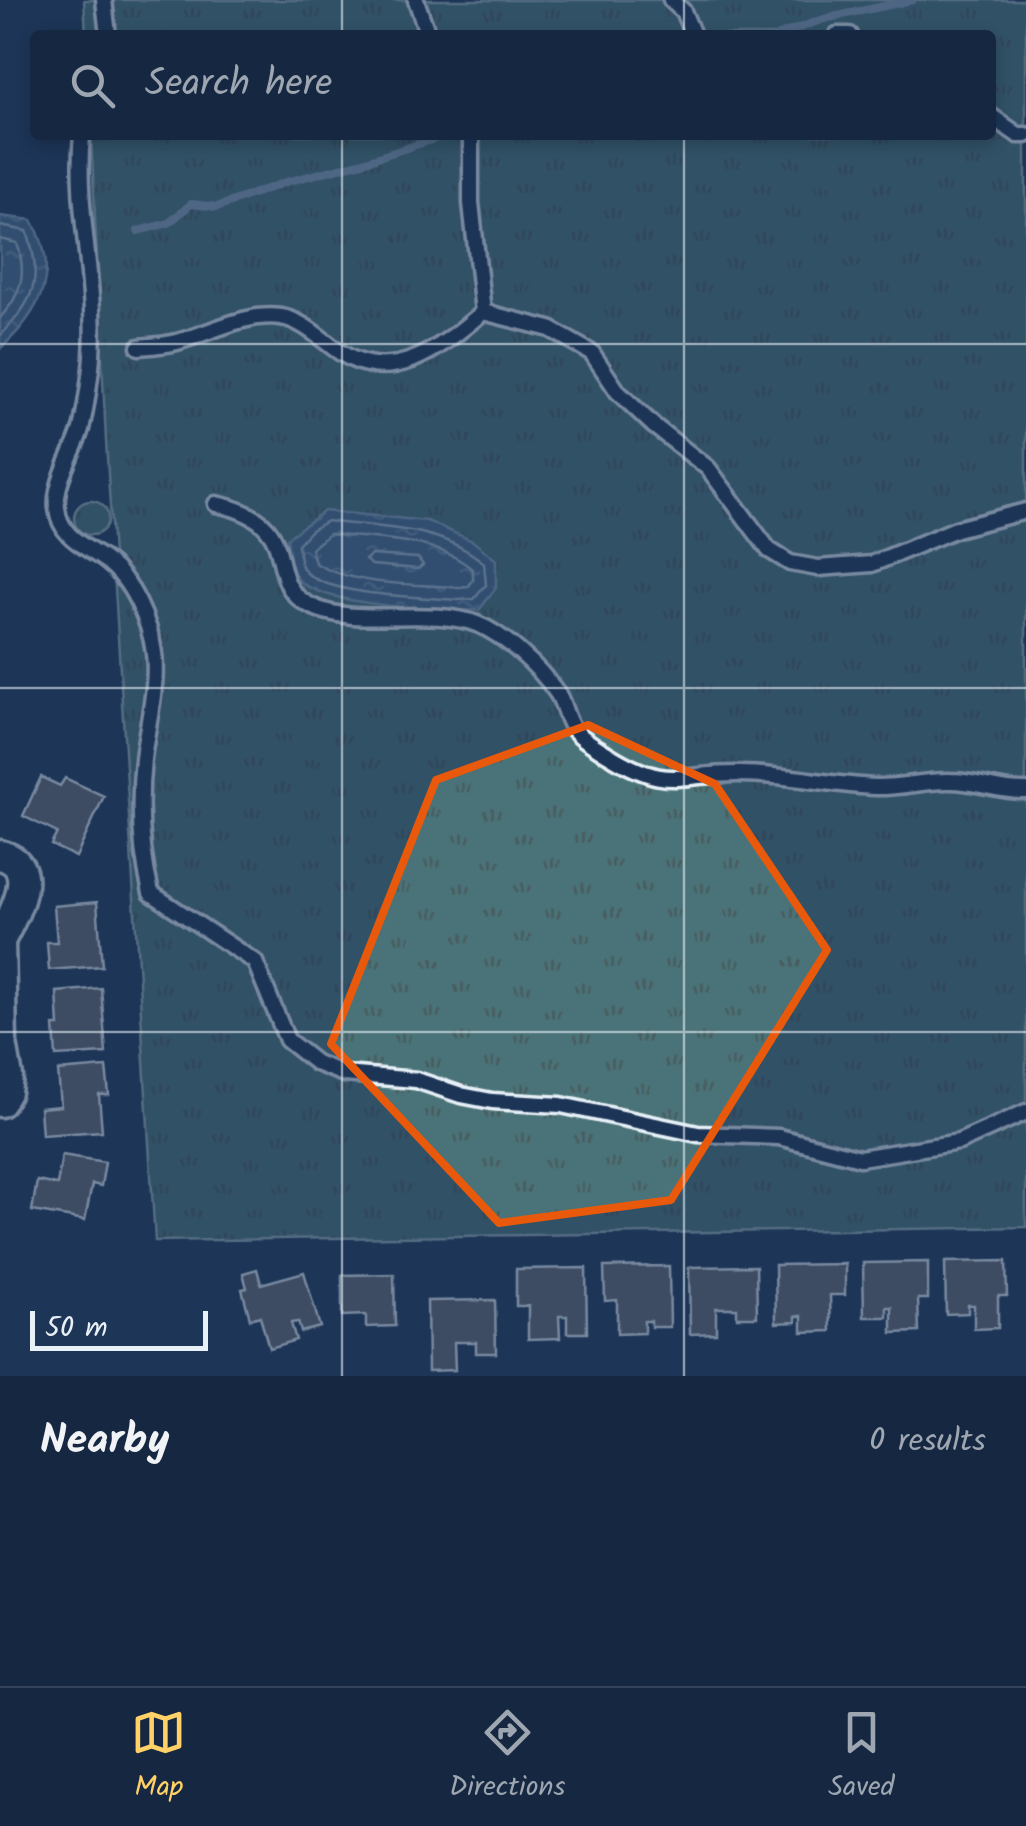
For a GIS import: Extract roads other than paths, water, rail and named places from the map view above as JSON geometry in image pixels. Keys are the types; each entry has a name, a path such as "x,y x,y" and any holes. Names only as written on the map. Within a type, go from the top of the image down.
{"street":[{"path":"0,855 21,866 24,880 0,940 1,1043 8,1077 0,1102"}],"lane":[{"path":"104,0 107,30"},
{"path":"416,0 426,30"},
{"path":"671,0 683,12 692,30"},
{"path":"996,120 1026,136"},
{"path":"82,140 91,373 80,430 65,468 56,507 66,532 84,549 107,561 128,584 154,652 139,817 141,851 151,894 254,962 287,1040 316,1063 344,1074 416,1080 477,1098 561,1104 698,1134 779,1137 860,1158 959,1142 1026,1112"},
{"path":"471,140 472,226 484,312"},
{"path":"139,347 171,344 245,320 284,318 299,324 351,361 390,367 429,351 484,312 550,329 592,353 618,392 708,468 770,550 790,563 818,568 872,564 956,529 1026,511"},
{"path":"216,504 240,509 270,529 288,585 312,607 343,614 436,616 490,630 542,675 559,696 572,727 610,756 653,777 670,780 738,774 875,787 954,780 1026,792"}],"water":[{"path":"0,216 32,220 41,239 46,274 36,306 0,349"},
{"path":"324,511 427,521 473,541 496,560 496,588 479,610 360,602 315,590 294,573 287,538"}],"waterway":[{"path":"793,30 824,19 912,0"},
{"path":"138,231 169,223 191,204 217,207 286,182 431,140"}]}
